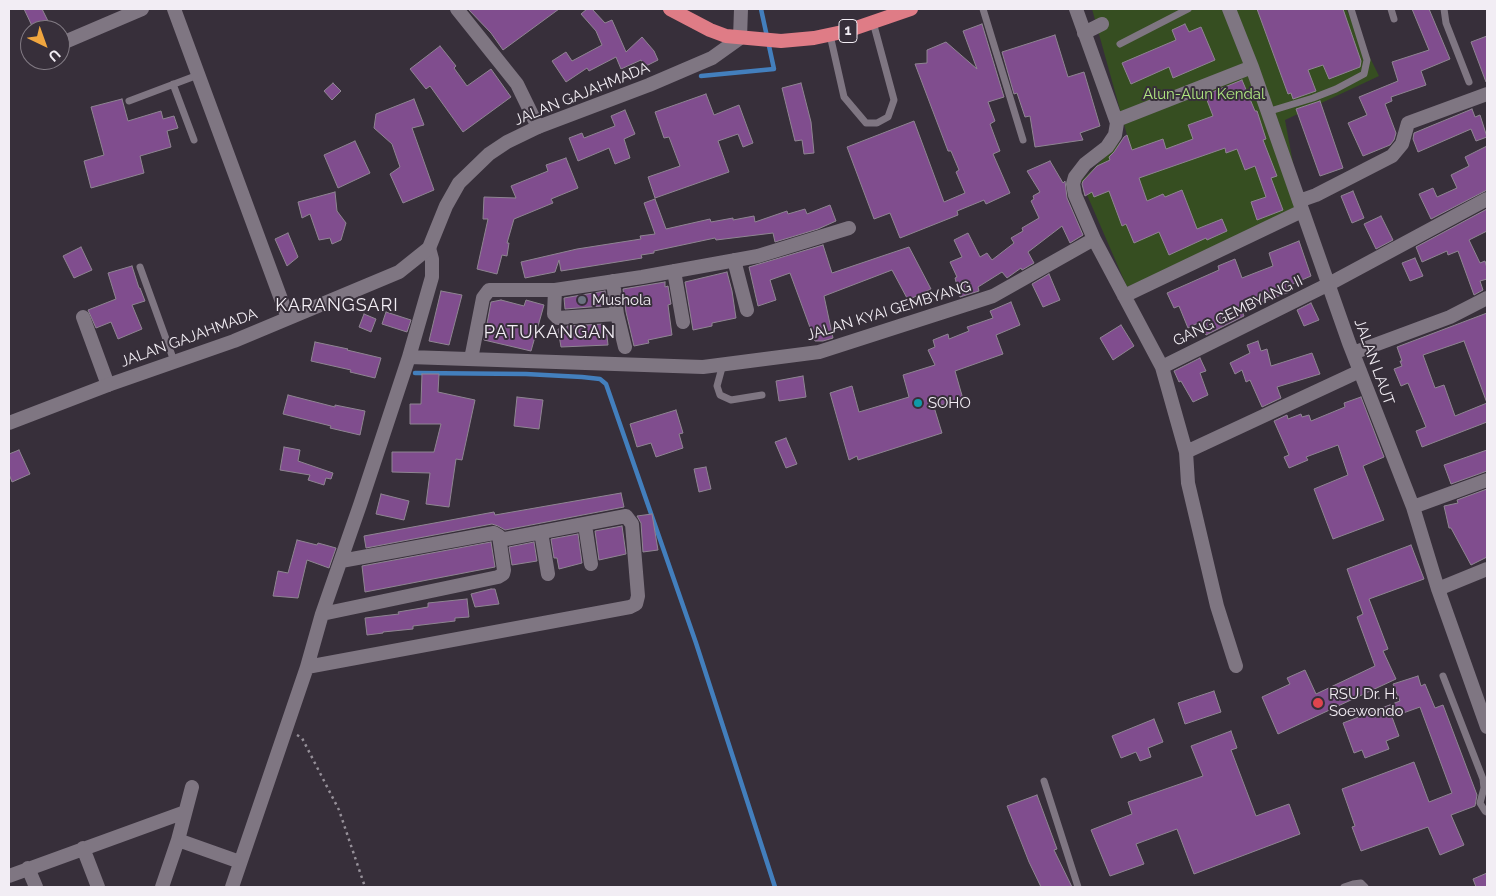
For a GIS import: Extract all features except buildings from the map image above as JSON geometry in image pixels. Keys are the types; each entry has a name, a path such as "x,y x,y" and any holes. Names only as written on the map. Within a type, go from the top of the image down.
{"highway":[{"name":"1","path":"670,9 710,30 726,36 781,41 847,31 911,9"}],"street":[{"path":"70,40 142,9"},
{"path":"174,9 288,318"},
{"path":"458,9 517,84 538,127"},
{"path":"741,9 747,39"},
{"path":"1076,9 1117,120 1115,135 1107,147 1085,164 1075,177 1076,195 1094,239 1162,367 1186,452 1188,483 1217,606 1236,666"},
{"name":"JALAN LAUT","path":"1229,9 1252,67 1266,112 1360,372 1413,507 1438,588 1487,727"},
{"path":"1084,33 1102,24"},
{"name":"JALAN GAJAHMADA","path":"9,422 234,341 399,272 429,248 446,206 459,183 489,154 538,127 682,71 712,58 747,39"},
{"path":"1117,120 1252,67"},
{"path":"1124,296 1301,206 1316,195 1392,156 1402,144 1408,123 1487,94"},
{"name":"GANG GEMBYANG II","path":"1162,367 1329,284 1487,199"},
{"path":"472,359 483,298 490,290 555,290 613,282 758,256 849,228"},
{"name":"JALAN KYAI GEMBYANG","path":"409,357 703,367 819,352 993,296 1094,239"},
{"path":"232,887 409,357 432,277 432,259 429,248"},
{"path":"734,260 747,310"},
{"path":"674,271 683,322"},
{"path":"613,282 617,314 625,347"},
{"path":"555,290 554,314 558,318 617,314"},
{"path":"1353,353 1450,317 1487,298"},
{"path":"83,317 108,385"},
{"path":"1186,452 1360,372"},
{"path":"1413,507 1487,480"},
{"path":"307,667 611,611 636,604 638,596 632,524 626,516 500,540"},
{"path":"585,525 591,564"},
{"path":"541,532 548,574"},
{"path":"322,614 498,577 503,574 504,570 499,536 494,533 341,561"},
{"path":"1438,588 1487,569"},
{"path":"162,887 178,840 192,787"},
{"path":"9,876 185,812"},
{"path":"178,840 240,862"},
{"path":"83,848 98,887"},
{"path":"28,868 36,887"}],"lane":[{"path":"983,9 1023,140"},
{"path":"1120,44 1188,9"},
{"path":"1266,112 1313,98 1336,89 1364,74 1367,60 1351,9"},
{"path":"1390,9 1394,19"},
{"path":"1444,9 1446,23 1469,82"},
{"path":"830,35 844,97 866,123 877,123 888,116 894,100 873,22"},
{"path":"129,101 198,76"},
{"path":"173,84 194,140"},
{"path":"140,267 174,362"},
{"path":"723,364 717,386 720,395 731,400 762,394"},
{"path":"1443,676 1486,787 1480,804 1484,811 1487,812"},
{"path":"1044,781 1078,887"},
{"path":"1344,887 1361,883 1365,887"}],"path":[{"path":"302,738 339,810 365,887"}],"green space":[{"name":"Alun-Alun Kendal","path":"1092,9 1346,9 1379,76 1285,120 1302,211 1127,287 1081,181 1127,135"}],"waterway":[{"path":"701,76 774,69 761,9"},
{"path":"415,373 526,374 582,377 600,379 606,384 696,643 775,887"}],"place":[{"name":"Mushola","path":"582,300"},
{"name":"SOHO","path":"918,403"},
{"name":"RSU Dr. H. Soewondo","path":"1318,703"}],"district":[{"name":"KARANGSARI","path":"337,306"},
{"name":"PATUKANGAN","path":"550,333"}]}
